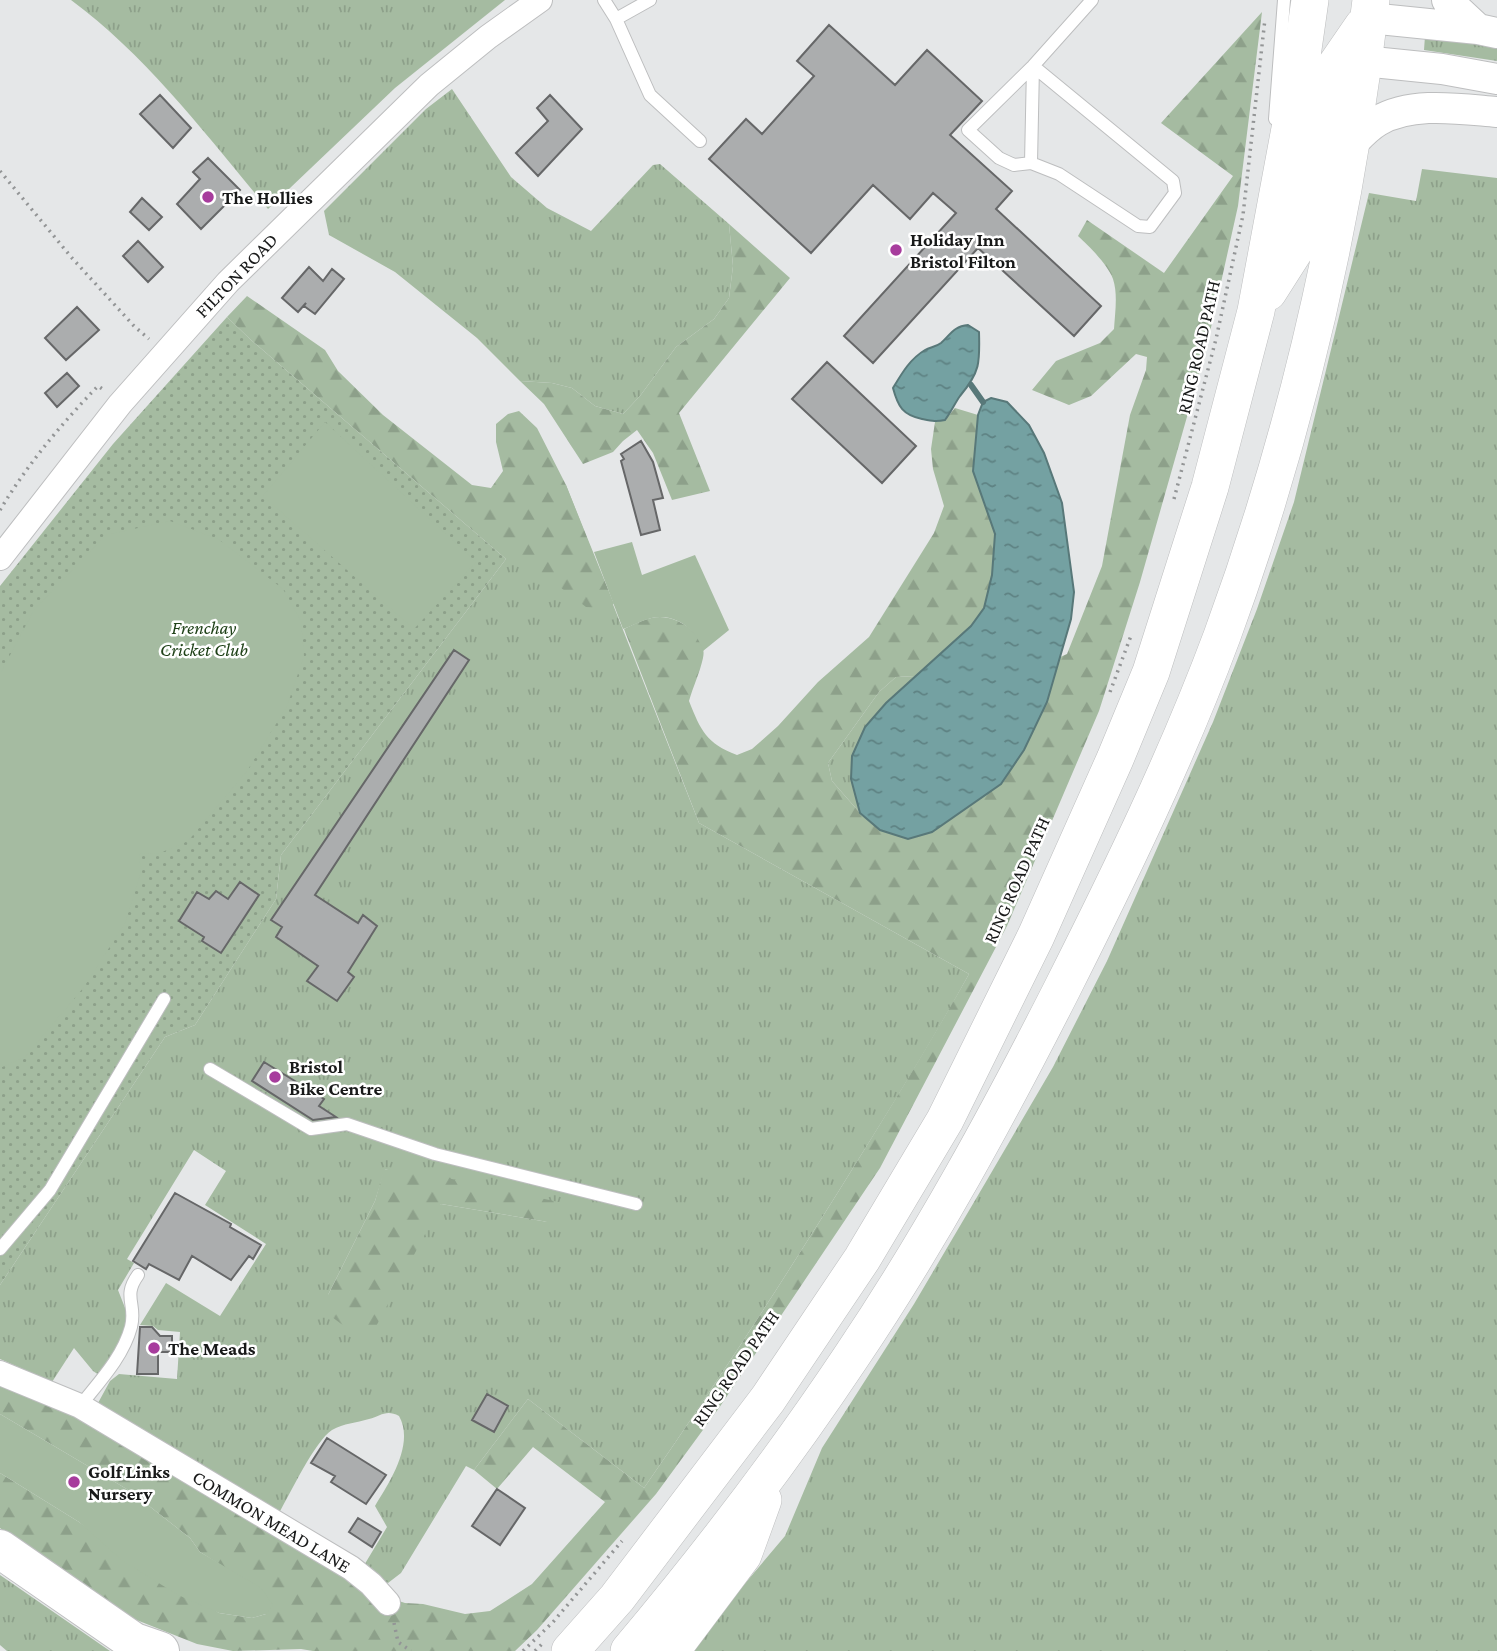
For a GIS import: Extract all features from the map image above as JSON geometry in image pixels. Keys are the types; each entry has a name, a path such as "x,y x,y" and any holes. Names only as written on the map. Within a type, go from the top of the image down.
{"highway":[{"path":"0,1549 134,1642 160,1651"}],"main road":[{"path":"559,1645 617,1598 768,1399 862,1259 945,1120 1036,936 1151,672 1210,487 1256,311 1273,228 1310,0"},
{"path":"1318,0 1332,30 1355,55"},
{"path":"629,1651 773,1469 852,1356 950,1197 1020,1072 1080,954 1165,774 1220,640 1277,467 1311,341 1349,147 1355,55 1370,9"},
{"path":"1256,311 1296,248 1330,74 1355,55"},
{"path":"671,1651 743,1555 773,1469"}],"street":[{"name":"FILTON ROAD","path":"0,558 120,404 163,352 228,282 404,109 460,59 540,0"},
{"path":"1447,0 1488,31"},
{"path":"1370,9 1488,31"},
{"path":"1355,55 1497,79"},
{"path":"1349,147 1363,131 1392,114 1444,108 1497,112"},
{"name":"COMMON MEAD LANE","path":"0,1373 79,1406 351,1568 371,1584 388,1603"}],"lane":[{"path":"604,0 616,19 650,95 700,141"},
{"path":"616,19 650,0"},
{"path":"1033,66 1173,181 1175,193 1150,227 1138,226 1059,174 1031,163 1014,165 999,158 968,130 1033,66 1092,0"},
{"path":"1274,128 1284,0"},
{"path":"1031,163 1033,66"},
{"path":"1273,153 1273,228"},
{"path":"0,1249 50,1189 164,999"},
{"path":"210,1069 311,1129 346,1124 435,1154 636,1204"},
{"path":"79,1406 122,1349 131,1328 133,1314 130,1286 138,1275"}],"path":[{"name":"RING ROAD PATH","path":"1174,502 1216,339 1243,215 1265,14"},
{"path":"0,171 72,258 134,326 163,352"},
{"path":"0,510 11,491 98,386 120,404"},
{"path":"1107,700 1134,627"},
{"path":"523,1651 553,1622 630,1532"},
{"path":"388,1603 398,1642 411,1651"},
{"path":"535,1651 559,1645"}],"green space":[{"path":"71,0 505,0 395,88 268,209 176,98 126,46"},
{"path":"1262,12 1238,206 1206,350 1140,582 1099,711 1007,926 880,1168 719,1408 656,1494 537,1630 515,1651 233,1651 197,1644 129,1617 71,1581 0,1528 0,1473 219,1613 252,1618 266,1614 227,1569 200,1552 190,1538 130,1491 0,1414 0,1382 74,1412 362,1589 405,1603 423,1604 465,1614 490,1611 532,1584 605,1502 533,1447 497,1489 474,1470 528,1399 644,1488 816,1227 969,974 699,823 624,629 646,619 660,617 676,620 691,629 701,642 703,650 702,663 689,701 697,720 706,735 718,746 737,755 752,749 778,726 818,682 869,637 934,533 944,506 933,469 931,449 935,422 945,420 955,408 978,415 973,471 995,534 992,575 984,608 971,626 916,676 896,677 879,692 828,763 832,781 860,813 1024,750 1047,702 1058,658 1067,654 1102,566 1130,415 1146,370 1147,357 1136,354 1091,396 1069,405 1032,390 1056,361 1100,343 1114,329 1116,297 1113,279 1103,262 1078,236 1087,220 1164,273 1233,176 1161,123"},
{"path":"1425,36 1497,43 1497,61 1424,50"},
{"path":"452,89 511,177 547,208 591,231 653,165 660,164 729,224 733,266 729,298 714,319 676,347 640,396 623,414 595,406 572,388 552,383 520,381 477,338 395,272 329,235 324,211 426,109"},
{"path":"1422,169 1497,178 1497,1651 688,1651 785,1536 822,1448 914,1304 987,1180 1053,1067 1107,961 1213,722 1257,609 1294,502 1369,193 1416,201"},
{"path":"729,224 790,278 679,413 710,491 672,500 653,453 637,430 613,452 583,464 544,404 520,381 552,383 572,388 595,406 623,414 640,396 676,347 714,319 729,298 733,266"},
{"path":"247,296 325,350 338,371 383,415 472,485 491,488 503,471 496,442 496,424 508,414 519,411 537,428 566,485 614,604 598,609 586,607 552,581 506,559 227,317"},
{"name":"Frenchay Cricket Club","path":"227,317 506,559 281,855 276,899 195,1025 165,1037 0,1285 0,586 113,444"},
{"path":"325,422 476,562 414,629 263,496"},
{"path":"566,485 699,823 969,974 816,1227 644,1488 528,1399 474,1470 466,1466 401,1573 388,1583 363,1567 387,1527 375,1506 393,1475 402,1451 403,1427 399,1416 384,1414 332,1430 318,1445 279,1513 98,1403 110,1381 119,1374 177,1379 180,1332 140,1325 166,1283 220,1316 266,1244 205,1205 226,1171 194,1150 127,1259 134,1263 118,1290 129,1318 115,1351 99,1375 74,1348 52,1382 0,1359 0,1285 165,1037 195,1025 276,899 281,855 506,559","holes":["385,1169 548,1222 441,1204 328,1295 375,1201"]},
{"path":"170,521 218,539 283,589 301,621 304,656 287,706 247,771 188,841 160,853 139,854 141,872 125,923 84,987 25,1057 0,1068 0,674 34,610 106,535"},
{"path":"632,542 642,575 695,555 729,630 703,651 688,628 669,618 652,618 623,629 594,552"},
{"path":"916,676 886,703 865,727 851,779 860,813 832,781 828,763 879,692 896,677"},
{"path":"384,1169 438,1176 563,1203 548,1222 441,1204 372,1334 344,1326 324,1311 328,1295 375,1201"},
{"path":"0,1414 130,1491 190,1538 200,1552 261,1588 273,1605 266,1614 252,1618 219,1613 178,1595 123,1561 79,1522 0,1473"},
{"path":"0,1575 110,1651 7,1651 0,1645"}],"water":[{"path":"968,325 979,332 977,367 972,380 945,420 925,420 906,412 899,405 893,388 903,372 920,354 939,344 956,329"},
{"path":"991,398 1007,402 1029,425 1044,453 1062,503 1074,592 1071,619 1047,702 1024,750 1001,784 932,832 908,839 880,830 860,813 851,779 852,756 865,727 886,703 971,626 984,608 992,575 995,534 973,471 978,415 983,402"}],"building":[{"path":"829,25 895,85 927,50 982,101 950,135 1012,191 996,209 1101,306 1074,336 978,248 873,363 844,336 956,213 933,193 910,219 873,185 811,253 709,159 746,119 762,134 814,76 797,61"},
{"path":"160,95 191,128 173,148 140,114"},
{"path":"550,95 582,129 538,176 516,153 548,121 537,108"},
{"name":"The Hollies","path":"208,158 240,190 201,229 177,204 200,179 193,172"},
{"path":"142,198 162,217 149,230 130,212"},
{"path":"138,241 163,267 148,282 123,256"},
{"path":"309,267 323,281 332,269 344,279 315,314 304,306 306,303 298,312 282,298"},
{"path":"77,307 99,330 66,360 45,338"},
{"path":"827,362 916,446 882,483 792,399"},
{"path":"67,373 79,386 57,407 45,393"},
{"path":"641,441 653,462 663,498 653,500 660,530 641,535 621,454"},
{"path":"454,650 469,660 315,895 358,923 363,915 377,926 348,972 354,977 337,1001 307,981 318,966 276,937 282,927 271,920"},
{"path":"240,882 259,895 221,953 202,941 204,937 179,921 197,892 209,899 216,891 228,899"},
{"path":"264,1062 324,1099 319,1106 336,1117 313,1120 252,1081"},
{"path":"175,1193 231,1224 230,1227 261,1245 253,1259 249,1256 231,1280 192,1256 179,1280 149,1264 146,1269 133,1261"},
{"name":"The Meads","path":"140,1327 152,1327 160,1336 172,1336 172,1352 158,1352 158,1374 137,1374"},
{"path":"487,1394 508,1406 494,1432 472,1420"},
{"path":"327,1438 386,1475 366,1504 331,1482 335,1476 311,1463"},
{"path":"497,1489 525,1508 500,1545 472,1526"},
{"path":"358,1518 381,1532 372,1547 349,1532"}],"waterway":[{"path":"971,385 983,402"}],"place":[{"name":"The Hollies","path":"208,197"},
{"name":"Holiday Inn Bristol Filton","path":"896,250"},
{"name":"Bristol Bike Centre","path":"275,1077"},
{"name":"The Meads","path":"154,1348"},
{"name":"Golf Links Nursery","path":"74,1482"}]}
